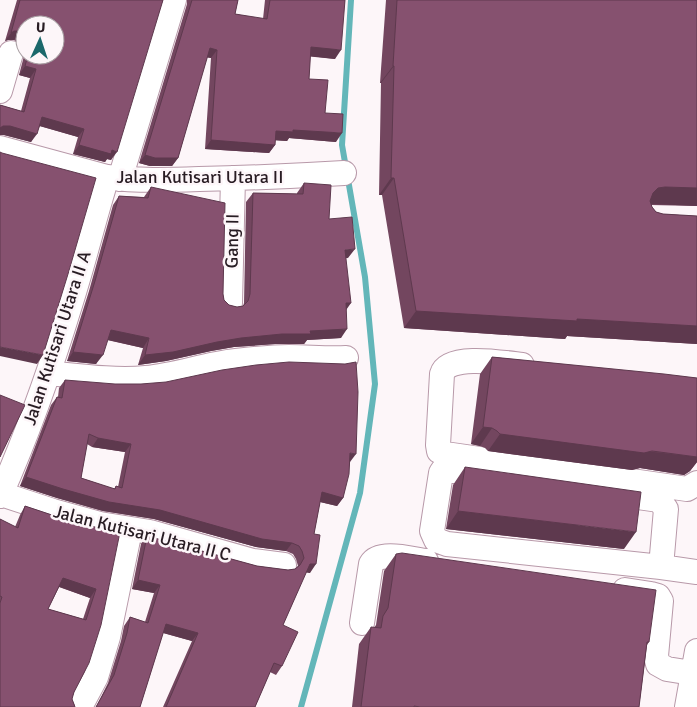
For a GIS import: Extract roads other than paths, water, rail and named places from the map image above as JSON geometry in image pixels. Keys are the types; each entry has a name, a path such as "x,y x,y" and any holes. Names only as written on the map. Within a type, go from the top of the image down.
{"street":[{"name":"Jalan Kutisari Utara II A","path":"0,495 21,448 48,373 174,0"},
{"path":"0,91 11,53"},
{"name":"Jalan Kutisari Utara II","path":"0,148 114,178 278,178 344,173"},
{"name":"Gang II","path":"230,303 233,178"},
{"path":"48,373 146,378 234,361 287,357 346,358"},
{"path":"538,366 479,360 451,364 446,367 442,374 439,451 445,454 687,489 697,483"},
{"path":"661,567 666,509 659,500 447,470 443,470 441,473 432,531 436,540 441,542 697,572"},
{"name":"Jalan Kutisari Utara II C","path":"0,495 100,524 150,532 253,561 284,565"},
{"path":"80,707 96,677 108,637 130,530"},
{"path":"362,623 370,564 376,558 390,556 477,568"},
{"path":"602,587 658,596 661,601 656,656 658,664 667,668 695,662 687,707"}],"waterway":[{"path":"301,707 360,493 375,384 365,277 342,145 351,0"}]}
